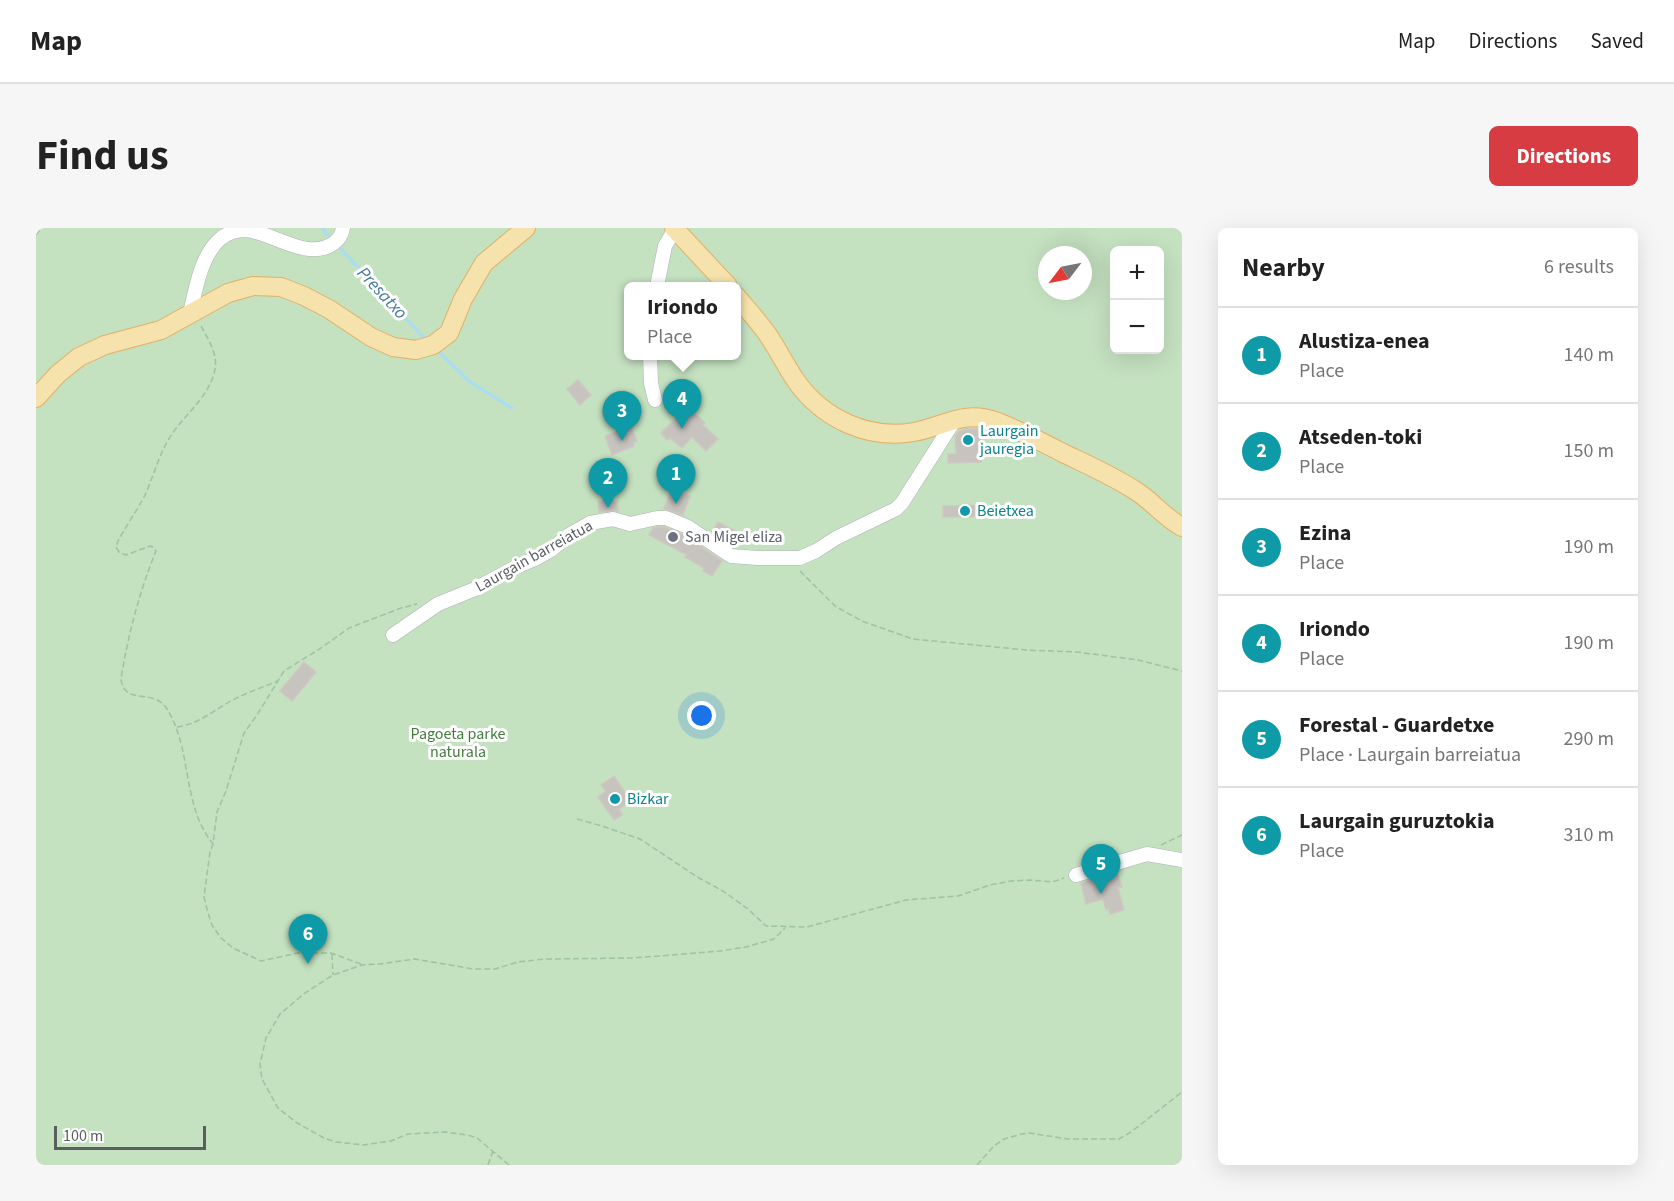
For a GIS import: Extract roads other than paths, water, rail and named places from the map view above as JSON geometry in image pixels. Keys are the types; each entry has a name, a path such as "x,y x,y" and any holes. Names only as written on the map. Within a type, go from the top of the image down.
{"main road":[{"path":"36,398 58,374 79,357 105,345 161,330 228,293 253,286 281,287 304,296 329,309 371,337 393,347 416,350 433,345 449,333 463,299 484,263 526,228"},
{"path":"674,229 724,282"},
{"path":"741,302 766,332 796,381 833,417 854,428 878,434 904,434 956,418 973,416 996,421 1119,480 1142,494 1182,527"}],"street":[{"path":"190,314 195,285 211,250 220,239 231,232 247,230 298,247 316,249 327,247 335,242 342,234 343,228"},
{"path":"658,282 665,246 674,229"},
{"path":"650,360 651,382 655,400"},
{"name":"Laurgain barreiatua","path":"393,635 438,604 475,590 546,553 590,523 613,519 630,524 657,518 666,519 688,527 731,556 800,558 896,509 956,418"},
{"path":"1076,875 1146,854 1182,860"}],"waterway":[{"path":"322,228 329,236"},
{"name":"Presatxo","path":"340,248 424,338"},
{"name":"Presatxo","path":"439,352 470,382 512,408"}],"place":[{"name":"Iriondo","path":"682,429"},
{"name":"Laurgain jauregia","path":"968,440"},
{"name":"Ezina","path":"622,441"},
{"name":"Alustiza-enea","path":"676,504"},
{"name":"Atseden-toki","path":"608,508"},
{"name":"Beietxea","path":"965,511"},
{"name":"San Migel eliza","path":"673,537"},
{"name":"Bizkar","path":"615,799"},
{"name":"Forestal - Guardetxe","path":"1101,894"},
{"name":"Laurgain guruztokia","path":"308,964"}],"park label":[{"name":"Pagoeta parke naturala","path":"458,743"}]}
